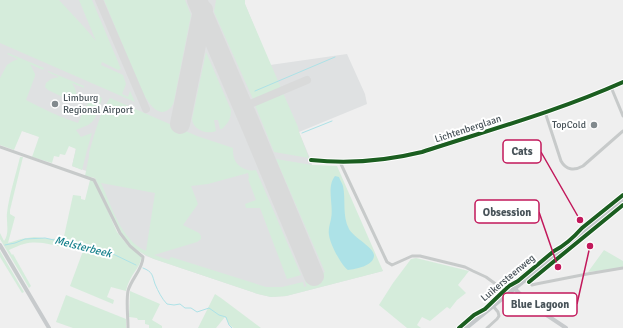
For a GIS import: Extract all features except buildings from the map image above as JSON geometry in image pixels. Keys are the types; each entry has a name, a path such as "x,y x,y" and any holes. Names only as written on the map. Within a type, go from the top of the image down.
{"main road":[{"name":"Luikersteenweg","path":"466,328 623,200"},
{"path":"0,245 49,328"},
{"path":"514,288 530,304 566,328"},
{"path":"508,293 530,304"}],"street":[{"name":"Lichtenberglaan","path":"311,160 340,162 370,161 389,159 422,152 545,112 623,82"},
{"path":"611,87 623,116"},
{"path":"545,112 560,161 563,165 570,169 583,166 623,131"},
{"path":"0,148 89,178 94,180 97,184 116,228 130,246 143,256 141,265 129,289 128,328"},
{"path":"340,162 387,262 392,265 412,256 422,256 473,271 486,277 508,293"},
{"path":"526,278 532,285 623,268"},
{"path":"487,328 499,316 498,312 493,306"}],"shaded area":[{"name":"Limburg Regional Airport","path":"0,0 245,0 245,4 270,65 347,54 365,94 367,104 299,132 312,165 323,166 383,271 286,296 271,297 258,294 146,256 128,242 92,173 72,166 76,148 19,130 0,100"}],"green space":[{"path":"0,0 59,0 96,41 79,0 92,0 121,69 118,70 102,62 101,65 123,75 126,84 122,94 128,97 130,91 135,102 0,43"},
{"path":"104,0 185,0 191,15 174,101 172,106 166,111 162,112 155,109 142,92"},
{"path":"216,0 245,0 245,4 281,88 253,99 214,12"},
{"path":"206,52 231,110 229,121 222,129 220,129 218,120 214,120 216,131 212,132 201,131 195,126 192,119"},
{"path":"8,53 44,68 43,70 30,64 35,76 26,100 45,110 78,123 86,106 92,100 101,97 102,99 92,122 76,130 81,137 92,133 82,170 72,166 76,149 69,146 65,155 60,154 59,157 54,156 52,163 32,157 39,137 22,131 14,150 0,145 0,78 7,65 18,59 7,54"},
{"path":"48,71 84,86 84,88 72,83 76,94 75,98 69,100 48,90 45,87 46,83 51,79 59,77"},
{"path":"283,93 298,127 309,158 274,152 255,105"},
{"path":"110,98 197,136 233,148 235,161 237,164 246,169 256,170 301,275 287,279 260,208 246,208 245,204 256,200 248,179 248,173 208,184 191,186 198,204 183,225 199,233 201,239 197,242 154,255 169,260 171,257 266,287 282,287 303,282 304,287 307,286 305,280 325,272 276,159 312,165 337,166 383,271 286,296 271,297 154,259 135,249 117,225 95,178 85,176 93,139 106,104","holes":["101,183 155,193 146,251 137,246 130,239 118,222"]},
{"path":"20,157 23,157 10,210 10,214 15,217 8,243 34,237 51,239 61,238 63,241 73,195 81,196 81,199 85,200 90,180 93,180 117,232 129,247 141,256 140,264 130,280 126,291 111,287 107,297 114,300 113,304 70,286 83,251 68,246 66,248 45,243 29,243 22,244 9,250 12,255 13,254 31,286 29,288 0,239 0,233 4,241 7,235 8,206"},
{"path":"604,250 623,261 623,268 588,272"},
{"path":"0,251 24,292 22,293 0,257"},
{"path":"416,258 469,271 458,285 466,293 457,300 450,309 447,307 430,321 422,317 417,325 421,328 407,328 379,305 411,259"},
{"path":"130,291 160,304 152,320 162,326 162,328 149,328 149,325 145,324 145,320 138,320 137,318 129,317"},
{"path":"215,294 261,328 234,328 225,317 216,328 198,328"},
{"path":"66,295 126,319 126,328 73,328 56,322"}],"water":[{"path":"335,176 339,177 343,186 345,213 349,229 355,236 368,246 374,256 371,262 367,265 355,269 348,270 342,264 331,244 329,235 332,214 331,185"}],"waterway":[{"path":"255,91 335,57"},
{"path":"302,133 332,121"},
{"name":"Melsterbeek","path":"5,245 25,239 61,239 63,243 72,242 77,247 113,254 136,265"},
{"name":"Melsterbeek","path":"143,268 152,274 155,284 163,300 167,304 180,304 185,308 191,308 197,312 209,308 219,315 226,317 232,328"}],"taxiway":[{"path":"99,0 146,109"},
{"path":"243,107 307,80"}],"runway":[{"path":"197,0 314,276"},
{"path":"180,124 203,10"}],"cycle path":[{"path":"311,160 353,162 394,158 422,152 549,111 623,82"},
{"path":"459,328 474,315 485,309 509,286 518,281 554,251 565,244 582,228 623,195"},
{"path":"529,282 623,205"}],"place":[{"name":"Limburg Regional Airport","path":"55,104"},
{"name":"TopCold","path":"594,125"},
{"name":"Cats","path":"580,220"},
{"name":"Blue Lagoon","path":"590,246"},
{"name":"Obsession","path":"558,267"}]}
